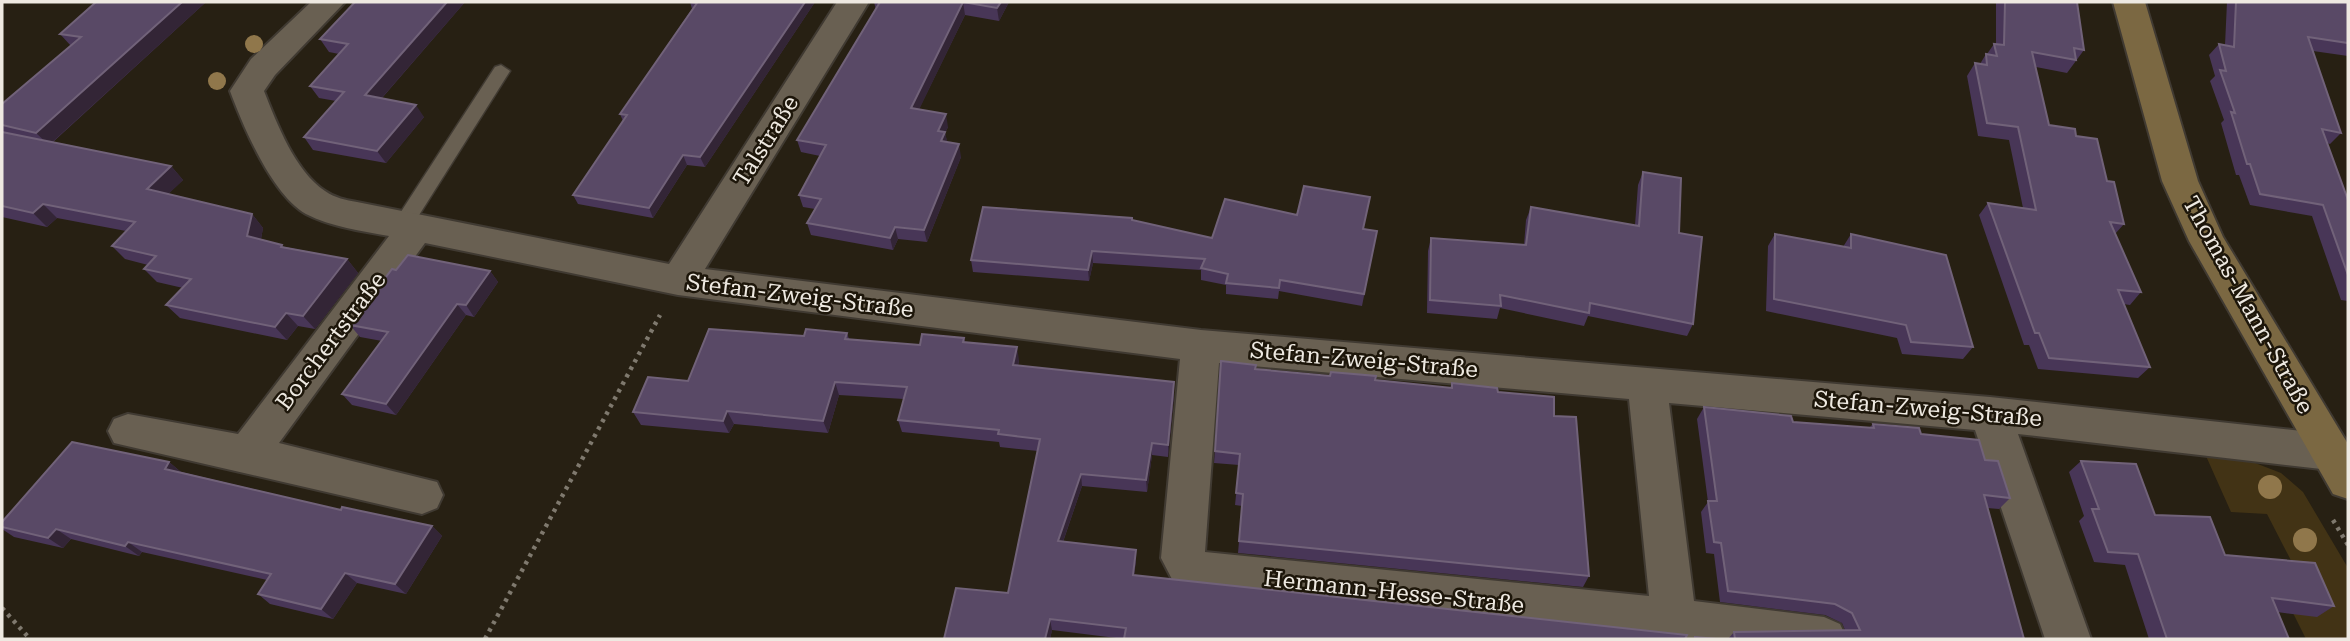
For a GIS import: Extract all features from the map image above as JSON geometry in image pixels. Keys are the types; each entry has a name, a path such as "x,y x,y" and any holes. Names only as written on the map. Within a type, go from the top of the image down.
{"main road":[{"name":"Thomas-Mann-Straße","path":"2129,2 2180,181 2207,241 2339,466"}],"street":[{"name":"Stefan-Zweig-Straße","path":"329,2 263,67 247,91 256,116 306,195 329,209 678,280 1201,346 1990,414 2339,466"},
{"name":"Talstraße","path":"678,280 853,2"},
{"name":"Borchertstraße","path":"247,454 409,227"},
{"name":"Hermann-Hesse-Straße","path":"1201,346 1183,558 1191,571 1674,620 1824,639"},
{"path":"1647,384 1674,620"},
{"path":"1990,414 2068,639"},
{"path":"128,431 247,454 422,495"}],"lane":[{"path":"409,227 501,71"}],"path":[{"path":"485,639 678,280"},
{"path":"2,608 30,639"}],"shaded area":[{"path":"2206,456 2250,461 2281,473 2303,492 2348,568 2348,639 2306,639 2293,613 2316,616 2267,514 2231,512"}],"building":[{"path":"96,2 182,2 36,133 2,125 2,104 81,37 60,34"},
{"path":"355,2 447,2 365,95 416,105 377,151 304,137 344,92 310,86 348,44 320,39"},
{"path":"691,2 805,2 700,157 683,155 649,208 573,195 627,115 620,114 697,3"},
{"path":"880,2 963,2 911,108 946,114 938,131 945,132 941,141 959,144 924,230 895,227 890,238 807,223 821,199 799,195 826,145 797,140"},
{"path":"963,2 1001,2 997,8"},
{"path":"2005,2 2077,2 2084,50 2074,48 2076,60 2032,52 2049,125 2075,129 2076,136 2097,139 2107,181 2114,182 2124,224 2110,222 2141,292 2118,290 2150,367 2049,358 2039,333 2035,333 1988,203 2036,210 2018,127 1987,123 1975,63 1987,65 1986,54 1997,56 1994,44 2004,45"},
{"path":"2236,2 2348,2 2348,43 2308,37 2341,133 2322,129 2348,200 2348,275 2323,205 2260,194 2250,164 2247,164 2231,112 2235,113 2220,70 2226,71 2219,44 2234,47"},
{"path":"2,132 171,166 147,189 252,214 247,236 282,245 281,247 347,259 303,316 286,313 275,327 166,305 191,279 144,269 156,256 112,246 135,222 43,204 33,213 2,206"},
{"path":"1643,172 1681,178 1679,233 1702,237 1693,324 1590,303 1589,313 1500,295 1501,306 1430,300 1431,238 1526,245 1531,207 1639,226"},
{"path":"1304,186 1370,197 1363,229 1377,231 1364,294 1280,280 1279,288 1226,283 1228,274 1201,268 1205,259 1092,251 1088,270 971,260 983,207 1132,218 1212,238 1225,199 1297,215"},
{"path":"1775,234 1851,248 1851,234 1946,255 1973,347 1911,342 1906,325 1774,299"},
{"path":"408,255 490,271 466,305 457,304 386,404 342,394 388,332 350,325 392,269 396,270"},
{"path":"709,329 804,336 806,329 847,333 845,339 920,345 922,334 964,338 963,342 1017,347 1013,365 1174,382 1168,445 1152,443 1146,480 1081,474 1058,541 1136,550 1133,575 1687,635 1685,639 1124,639 1126,628 1050,619 1045,639 944,639 956,588 1008,593 1040,439 998,434 999,430 898,420 907,387 835,382 823,421 727,411 723,421 633,412 648,377 688,381"},
{"path":"1221,361 1256,365 1255,369 1330,376 1331,372 1376,376 1375,380 1452,388 1452,383 1497,388 1498,392 1554,397 1554,416 1576,417 1589,576 1239,541 1243,494 1236,493 1240,454 1215,451"},
{"path":"1704,407 1791,416 1793,422 1874,428 1873,424 1919,428 1921,434 1979,440 1985,460 1998,461 2010,498 1984,495 2024,639 1735,639 1734,632 1860,630 1852,613 1835,604 1728,591 1721,543 1714,542 1708,501 1717,501"},
{"path":"72,442 169,462 165,469 341,510 342,507 432,526 395,584 345,573 321,609 258,594 271,574 128,542 125,546 56,529 48,538 2,527 2,522"},
{"path":"2081,461 2136,464 2155,515 2210,517 2225,555 2315,563 2334,606 2272,598 2289,639 2167,639 2138,554 2108,552 2092,509 2099,509"}]}
